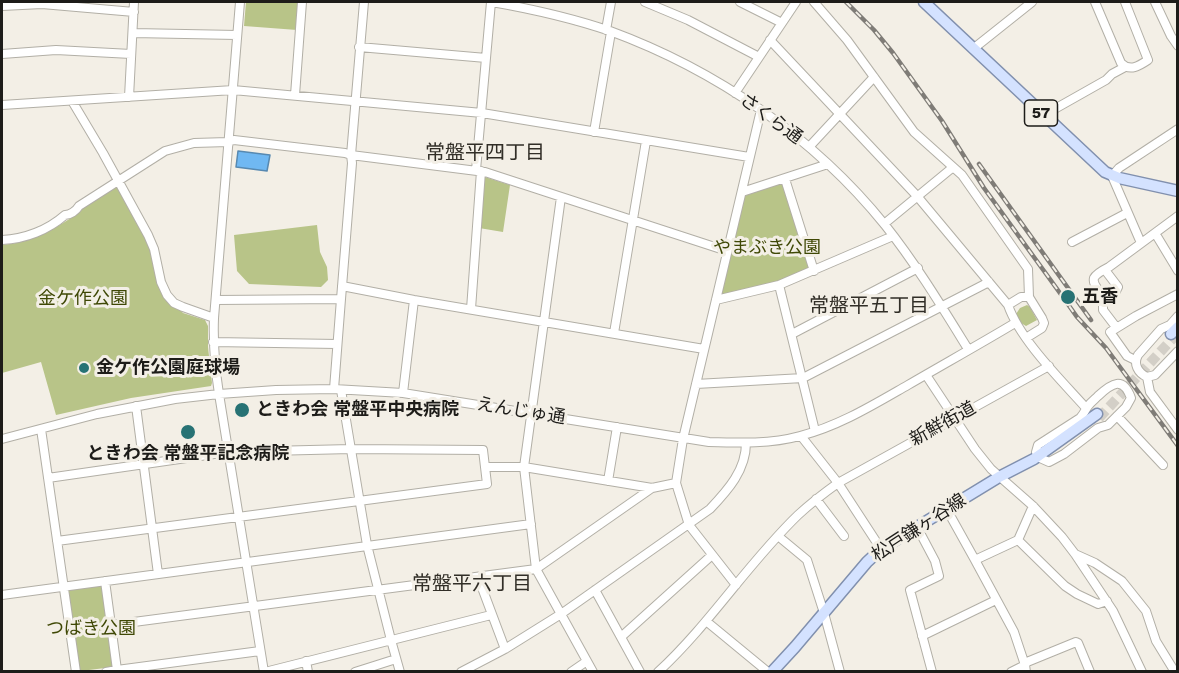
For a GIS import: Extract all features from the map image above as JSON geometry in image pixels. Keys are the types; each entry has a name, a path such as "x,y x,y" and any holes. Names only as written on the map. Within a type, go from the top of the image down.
{"main road":[{"name":"57","path":"924,2 1100,168 1112,176 1178,191"},
{"name":"松戸鎌ヶ谷線","path":"770,672 881,549 999,477 1060,447 1098,416"}],"street":[{"path":"129,97 134,2"},
{"path":"240,2 213,342 214,366 264,672 491,615"},
{"path":"295,95 302,2"},
{"path":"364,2 337,344 338,390 351,449 367,545 400,672"},
{"path":"471,309 491,2"},
{"name":"さくら通","path":"491,2 558,15 636,41 679,61 761,110 809,147 866,203 918,268 968,350"},
{"path":"594,132 611,2"},
{"path":"645,2 688,20 759,57"},
{"path":"740,2 782,23"},
{"path":"735,93 796,2"},
{"path":"814,2 847,40 914,132 962,176 1028,269 1029,297 1044,323 1042,328 1026,338"},
{"path":"973,49 1032,2"},
{"path":"1095,2 1121,63 1125,67"},
{"path":"1044,115 1125,67 1136,67 1148,60 1125,2"},
{"path":"1155,2 1178,46"},
{"path":"2,6 42,4 134,12"},
{"path":"133,33 237,35"},
{"path":"770,40 917,196 1008,305 1015,323 1026,338 1086,408"},
{"path":"359,46 486,58"},
{"path":"2,54 56,50 132,54"},
{"path":"809,147 874,77"},
{"path":"2,105 233,90 482,113 749,157"},
{"path":"72,101 154,249 161,282 167,295 174,303 214,318"},
{"path":"736,585 689,525 676,483 683,439 761,110"},
{"path":"1141,243 1112,176 1119,168 1178,129"},
{"path":"2,240 25,237 51,226 154,157 179,146 205,141 234,140 479,171 727,251"},
{"path":"614,333 646,141"},
{"path":"742,192 828,164"},
{"path":"884,224 952,168"},
{"path":"785,178 814,271"},
{"path":"561,198 524,467 536,568 593,672"},
{"path":"1072,242 1127,213"},
{"path":"1116,327 1103,310 1103,296 1094,279 1178,216"},
{"path":"1155,233 1178,271"},
{"path":"716,300 779,285 893,236"},
{"path":"792,334 918,268"},
{"path":"1103,296 1108,297 1118,289 1105,270"},
{"path":"696,384 803,378 989,282"},
{"path":"779,285 815,431"},
{"path":"342,286 704,349"},
{"path":"1178,294 1110,332 1127,356 1135,360 1140,373 1147,377 1155,375 1178,351"},
{"path":"1008,305 1021,297 1029,297"},
{"path":"216,300 341,298"},
{"path":"403,393 414,300"},
{"path":"1135,360 1140,351 1161,329 1170,325 1178,316"},
{"name":"えんじゅ通","path":"2,439 97,414 175,399 276,390 338,390 403,393 683,439 746,443 778,441 801,436 841,422 1015,323"},
{"path":"213,342 337,344"},
{"name":"新鮮街道","path":"659,670 706,621 778,536 816,499 838,483 1049,366"},
{"path":"926,375 975,449 999,477 1033,506 1075,554 1122,627 1142,672"},
{"path":"1147,377 1150,392 1178,430"},
{"path":"1119,383 1131,399 1108,425 1098,428 1064,454 1049,462 1038,458 1036,452 1038,445 1084,415 1086,408 1107,388 1119,383"},
{"path":"136,406 158,574"},
{"path":"1117,416 1163,465"},
{"path":"608,481 617,427"},
{"path":"41,429 76,672"},
{"path":"801,436 838,483 881,549"},
{"path":"461,672 478,668 561,614 710,509 727,492 738,475 746,451 746,443"},
{"path":"48,478 228,452 351,449 483,450 487,484 57,541"},
{"path":"485,468 524,467 652,488 676,483"},
{"path":"111,625 536,568 652,488"},
{"path":"816,499 844,536"},
{"path":"975,560 1018,540 1033,506"},
{"path":"946,508 1014,633 1025,668"},
{"path":"2,595 531,524"},
{"path":"917,527 935,561 939,576 909,590 932,672"},
{"path":"778,536 807,560 840,672"},
{"path":"1018,540 1065,586 1098,604 1107,601"},
{"path":"1075,554 1095,563 1122,581 1146,611 1156,641 1176,670"},
{"path":"621,637 712,555"},
{"path":"478,577 505,649"},
{"path":"105,581 117,670"},
{"path":"595,590 640,672"},
{"path":"922,636 996,600"},
{"path":"706,621 770,672"},
{"path":"1025,668 1027,662 1076,642 1090,672"},
{"path":"106,672 169,667 260,651"},
{"path":"356,672 396,659"},
{"path":"306,661 308,672"},
{"path":"571,672 587,661"},
{"path":"1011,672 1025,668"}],"green space":[{"path":"246,2 298,2 297,30 244,26"},
{"path":"485,177 510,185 503,232 479,228"},
{"name":"やまぶき公園","path":"781,183 810,267 783,281 723,296 721,293 744,196"},
{"name":"金ケ作公園","path":"118,187 146,239 174,303 183,313 205,320 208,326 212,383 211,386 131,398 56,415 41,362 2,373 2,245 24,241 43,234"},
{"path":"317,225 320,252 327,267 328,280 321,287 249,284 237,271 234,235"},
{"path":"1027,305 1037,320 1026,326 1021,323 1016,314 1020,308"},
{"name":"つばき公園","path":"102,585 113,667 81,671 67,592"}],"water":[{"path":"238,151 270,155 267,171 236,167"}],"tunnel":[{"path":"1099,418 1175,336"}],"railway":[{"path":"846,2 893,53 942,121 984,188 1077,317 1106,348 1178,446"},
{"path":"979,164 1091,320"}],"place":[{"name":"五香","path":"1068,297"},
{"name":"金ケ作公園庭球場","path":"84,368"},
{"name":"ときわ会 常盤平中央病院","path":"242,410"},
{"name":"ときわ会 常盤平記念病院","path":"188,432"}],"district":[{"name":"常盤平四丁目","path":"485,153"},
{"name":"常盤平五丁目","path":"869,306"},
{"name":"常盤平六丁目","path":"472,584"}]}
